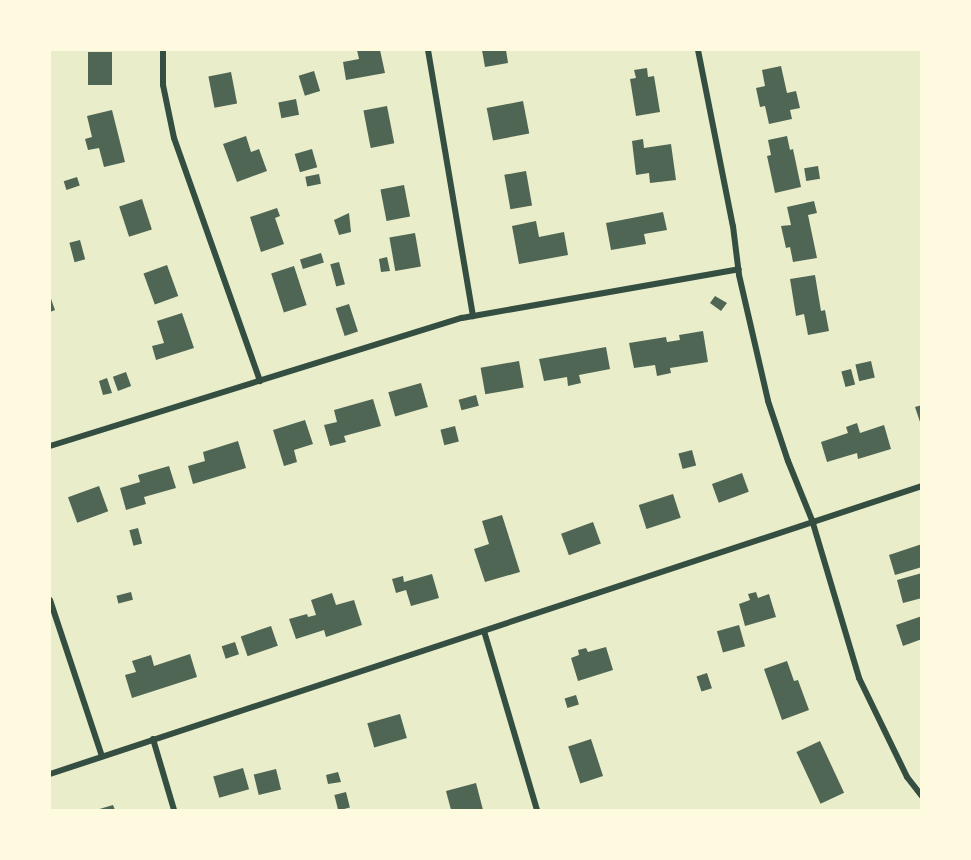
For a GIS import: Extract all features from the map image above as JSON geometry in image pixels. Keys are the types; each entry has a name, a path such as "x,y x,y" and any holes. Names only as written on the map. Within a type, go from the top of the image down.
{"street":[{"path":"163,50 163,85 174,138 260,381"},
{"path":"428,50 473,316"},
{"path":"698,50 739,269 768,401 812,520 859,678 908,777 921,796"},
{"path":"50,446 473,316 739,269"},
{"path":"50,774 812,520 921,486"},
{"path":"50,600 102,756"},
{"path":"484,631 537,810"},
{"path":"153,740 174,810"}],"building":[{"path":"357,50 380,50 385,73 346,80 343,62 359,59"},
{"path":"482,50 506,50 508,63 485,67"},
{"path":"88,52 112,52 112,85 88,85"},
{"path":"781,66 787,93 796,91 800,108 790,110 792,119 769,124 765,106 760,107 756,88 765,86 762,70"},
{"path":"647,68 648,77 654,76 660,112 636,116 630,79 636,78 634,70"},
{"path":"314,71 320,91 305,96 299,76"},
{"path":"231,72 237,103 215,108 208,76"},
{"path":"296,99 299,115 281,118 278,102"},
{"path":"523,101 529,133 493,140 487,108"},
{"path":"387,106 394,143 371,148 363,111"},
{"path":"112,110 125,162 104,167 99,148 88,150 85,139 92,137 87,116"},
{"path":"246,136 251,152 259,149 267,171 237,182 223,144"},
{"path":"787,136 790,150 793,149 801,187 775,193 767,156 771,155 768,140"},
{"path":"643,139 644,148 671,144 676,180 650,183 649,173 636,175 632,141"},
{"path":"312,149 317,167 300,172 295,154"},
{"path":"818,166 820,179 806,181 804,168"},
{"path":"526,171 532,205 510,209 504,175"},
{"path":"319,174 321,184 307,186 305,177"},
{"path":"77,177 80,186 66,190 64,181"},
{"path":"404,185 410,216 387,221 380,190"},
{"path":"142,199 152,229 129,237 119,206"},
{"path":"814,201 817,213 808,215 817,258 793,262 790,247 786,248 781,226 791,225 787,207"},
{"path":"277,208 280,216 275,218 284,244 261,252 250,217"},
{"path":"663,212 667,230 644,234 646,244 611,250 606,223"},
{"path":"349,213 351,232 339,235 334,220"},
{"path":"536,221 539,237 564,232 568,255 519,264 512,226"},
{"path":"415,233 421,266 395,271 389,238"},
{"path":"80,240 85,259 75,262 69,243"},
{"path":"321,253 324,263 303,269 300,259"},
{"path":"387,257 390,271 381,272 379,259"},
{"path":"339,262 345,284 336,287 330,264"},
{"path":"167,265 178,296 155,305 144,274"},
{"path":"294,266 307,305 284,312 271,273"},
{"path":"815,275 821,311 825,310 829,331 808,335 804,314 796,316 790,279"},
{"path":"50,296 55,310 50,312"},
{"path":"715,296 727,303 721,311 710,303"},
{"path":"349,304 358,332 345,336 336,308"},
{"path":"182,313 194,348 156,360 152,346 164,343 157,321"},
{"path":"703,331 708,362 670,368 671,373 657,376 655,365 634,368 629,343 666,337 667,342 680,340 679,335"},
{"path":"606,347 610,369 579,375 581,383 568,386 567,377 544,381 539,359"},
{"path":"519,361 524,388 485,394 481,368"},
{"path":"871,361 875,378 859,381 855,365"},
{"path":"851,369 855,384 845,387 841,372"},
{"path":"126,372 131,386 118,391 113,377"},
{"path":"107,378 112,393 103,395 99,381"},
{"path":"421,383 428,407 395,416 388,392"},
{"path":"476,395 479,406 461,410 459,400"},
{"path":"373,399 381,426 344,436 346,442 330,446 324,425 337,422 334,410"},
{"path":"922,405 922,425 921,425 915,407"},
{"path":"305,420 313,444 294,450 297,462 284,466 273,430"},
{"path":"857,423 860,433 884,425 891,449 858,459 857,453 827,462 821,442 848,433 846,427"},
{"path":"455,426 459,442 444,445 440,430"},
{"path":"238,441 246,468 193,484 188,466 205,461 203,452"},
{"path":"692,450 696,465 683,469 678,454"},
{"path":"169,466 176,488 144,497 146,504 126,510 120,488 140,482 138,475"},
{"path":"742,473 749,492 719,503 712,484"},
{"path":"99,486 108,511 77,523 68,497"},
{"path":"673,494 681,518 646,529 639,505"},
{"path":"502,515 520,572 485,582 474,549 489,544 482,521"},
{"path":"593,522 601,544 569,555 561,534"},
{"path":"138,528 142,543 133,546 129,530"},
{"path":"922,544 922,567 895,575 889,555"},
{"path":"922,573 922,598 903,603 897,580"},
{"path":"432,574 439,598 411,606 406,590 396,593 392,579 403,576 404,582"},
{"path":"131,592 133,600 118,603 116,596"},
{"path":"756,592 758,598 769,594 776,617 745,626 739,604 750,600 748,594"},
{"path":"332,593 336,605 354,600 362,625 326,637 324,630 296,639 289,619 307,614 308,617 316,615 311,600"},
{"path":"922,616 922,639 903,646 896,625"},
{"path":"739,625 745,646 723,652 717,631"},
{"path":"271,626 278,646 248,656 241,636"},
{"path":"235,642 239,654 226,659 222,646"},
{"path":"606,647 613,670 578,681 571,658 579,655 578,650 586,648 588,652"},
{"path":"190,654 197,677 132,698 125,675 136,672 132,661 151,655 154,666"},
{"path":"787,661 794,681 798,680 809,710 782,720 764,669"},
{"path":"707,673 712,688 701,692 697,676"},
{"path":"576,695 579,705 567,708 565,699"},
{"path":"400,714 407,738 374,747 367,723"},
{"path":"591,739 603,776 580,784 568,746"},
{"path":"820,741 844,793 821,804 796,752"},
{"path":"243,768 249,789 219,798 213,777"},
{"path":"276,769 281,789 259,795 254,775"},
{"path":"338,772 341,782 328,784 326,775"},
{"path":"476,783 483,810 451,810 446,791"},
{"path":"346,792 350,808 338,810 334,795"},
{"path":"113,805 115,810 96,810"}]}
